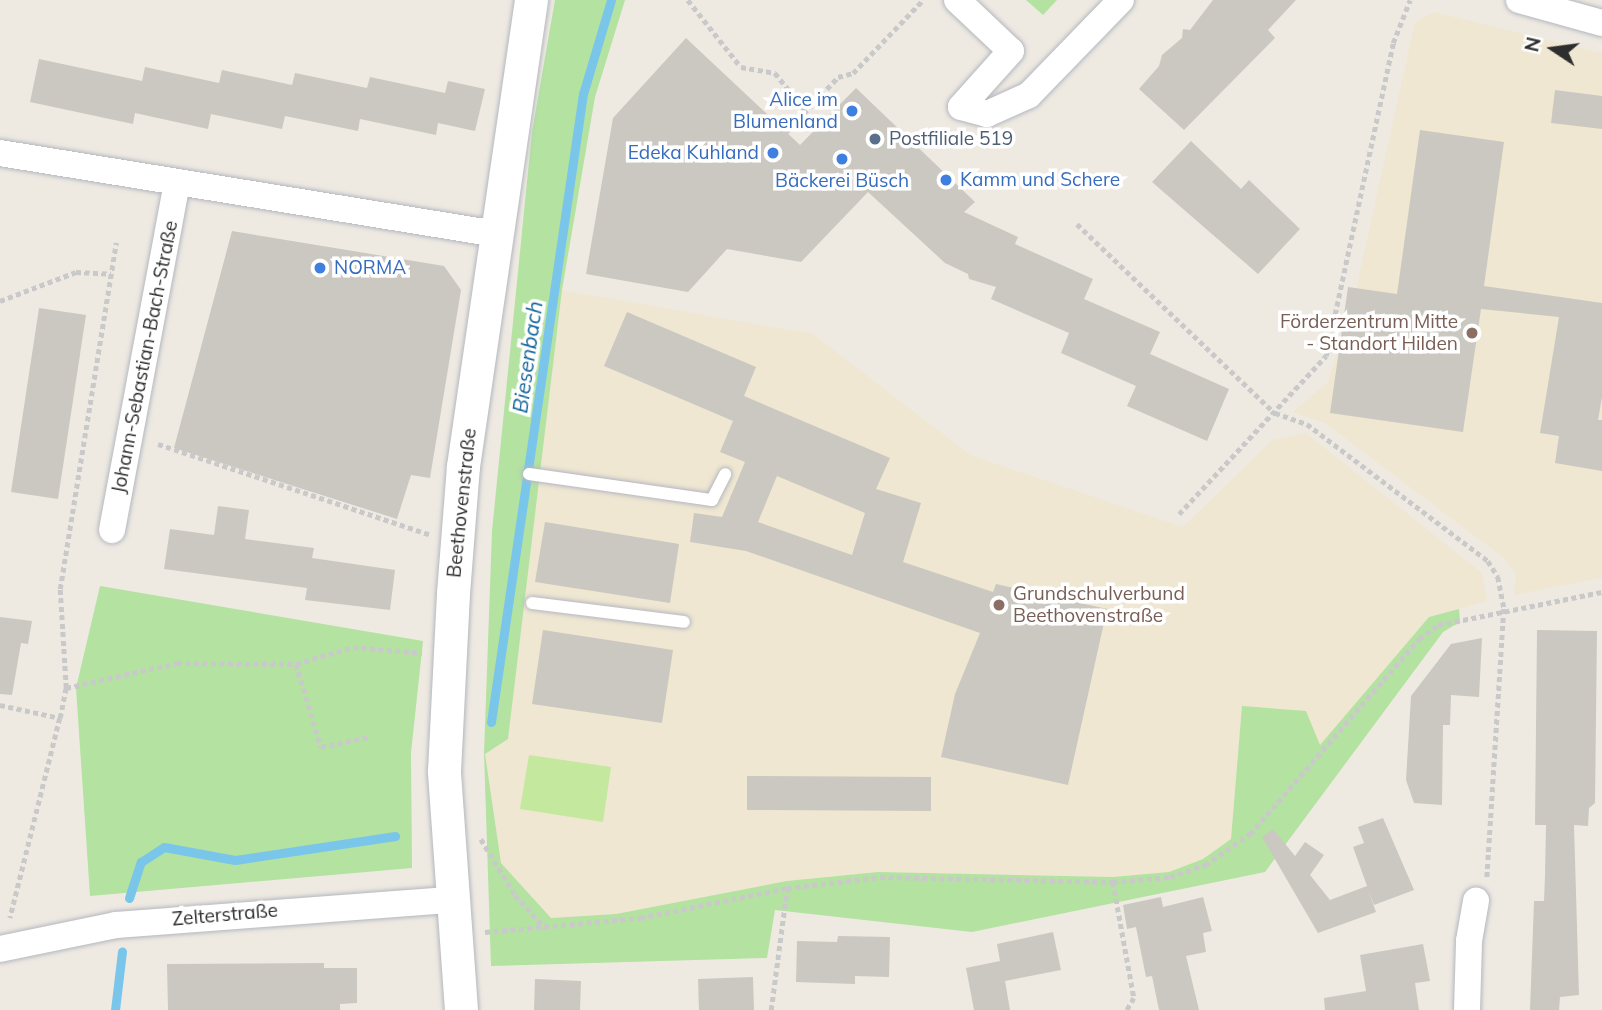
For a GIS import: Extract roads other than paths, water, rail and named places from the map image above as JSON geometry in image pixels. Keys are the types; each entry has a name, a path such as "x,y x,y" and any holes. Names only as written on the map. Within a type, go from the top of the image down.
{"street":[{"name":"Beethovenstraße","path":"461,1010 444,771 453,593 463,466 531,0"},
{"path":"957,0 1011,51 961,107 987,114 1029,95 1121,0"},
{"path":"1520,0 1602,23"},
{"path":"0,153 177,184 497,233"},
{"name":"Johann-Sebastian-Bach-Straße","path":"112,530 177,184"},
{"name":"Zelterstraße","path":"0,949 116,925 452,900"},
{"path":"1467,1010 1469,941 1476,901"}],"lane":[{"path":"529,474 712,500 726,474"},
{"path":"532,603 684,622"}],"waterway":[{"name":"Biesenbach","path":"491,722 583,94 611,0"},
{"name":"Biesenbach","path":"129,898 141,862 164,847 235,860 395,836"},
{"name":"Biesenbach","path":"115,1010 122,951"}],"place":[{"name":"Alice im Blumenland","path":"852,111"},
{"name":"Postfiliale 519","path":"875,139"},
{"name":"Edeka Kuhland","path":"773,153"},
{"name":"Bäckerei Büsch","path":"842,159"},
{"name":"Kamm und Schere","path":"946,180"},
{"name":"NORMA","path":"320,268"},
{"name":"Förderzentrum Mitte - Standort Hilden","path":"1472,333"},
{"name":"Grundschulverbund Beethovenstraße","path":"999,605"}]}
